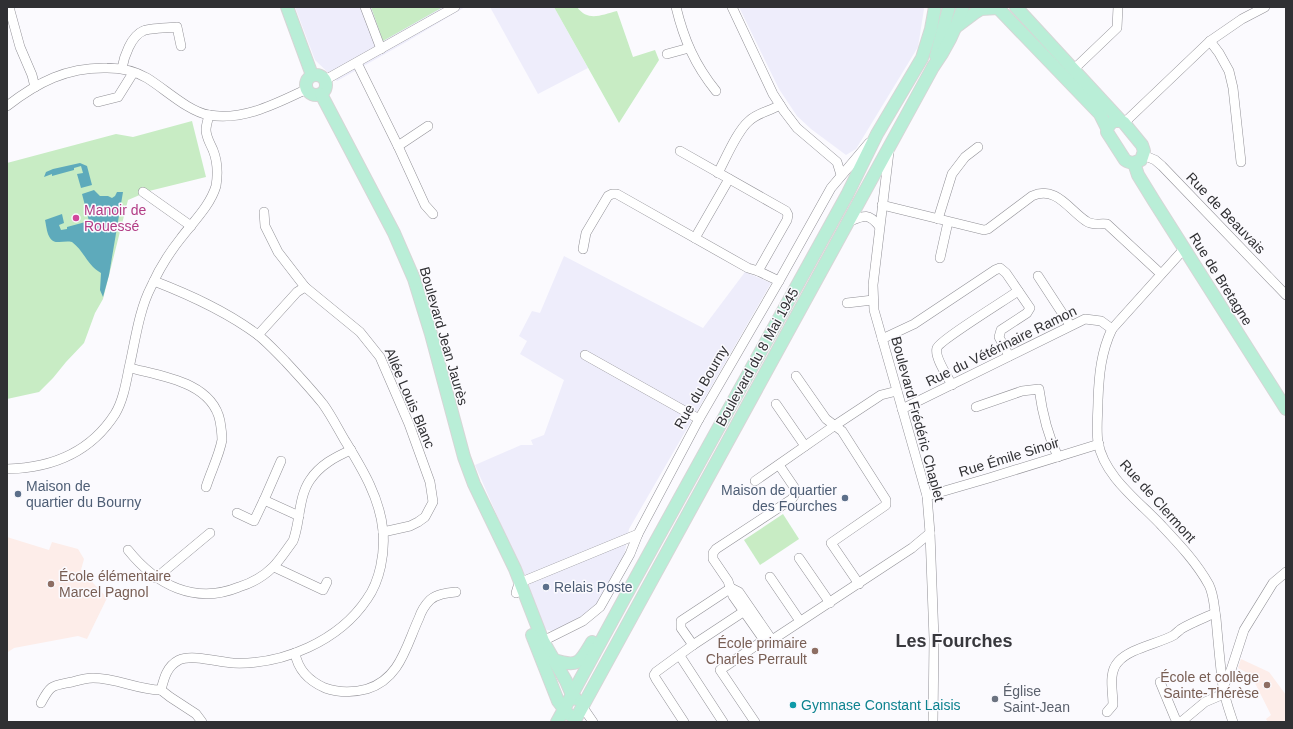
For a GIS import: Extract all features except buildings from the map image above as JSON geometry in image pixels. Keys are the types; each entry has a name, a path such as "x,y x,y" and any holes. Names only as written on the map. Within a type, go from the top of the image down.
{"main road":[{"path":"287,7 312,75"},
{"name":"Boulevard du 8 Mai 1945","path":"624,599 847,196 877,134 922,58 931,29 935,7"},
{"path":"933,67 949,7"},
{"name":"Boulevard du 8 Mai 1945","path":"568,719 889,149 933,67 942,55 956,27 963,7"},
{"path":"956,27 981,9 997,7"},
{"name":"Rue de Bretagne","path":"997,7 1100,114 1107,128 1107,132 1125,160 1129,163 1139,159"},
{"name":"Rue de Bretagne","path":"1016,7 1142,145 1138,175 1286,409"},
{"path":"312,75 321,76 325,80 327,86 321,94 315,95 307,89 308,80 312,75"},
{"name":"Boulevard Jean Jaurès","path":"321,94 394,233 414,279 431,334 464,457 474,484 514,569 518,588 550,679 558,701 568,719"},
{"path":"1107,128 1110,123 1114,121 1122,122"},
{"name":"Boulevard Jean Jaurès","path":"518,588 543,641 577,701"},
{"path":"554,660 569,664 578,662 582,659 600,629 624,599"},
{"path":"550,679 562,692 577,701 618,621 624,599"}],"street":[{"path":"10,7 9,17 32,75 35,87"},
{"path":"365,7 381,49"},
{"path":"325,80 455,7"},
{"path":"676,7 689,48 695,61 704,77 716,91"},
{"path":"732,7 773,94 797,128 837,162 841,175"},
{"path":"1073,70 1117,28 1118,7"},
{"path":"1122,122 1210,40 1242,19 1265,7"},
{"path":"122,68 124,57 136,35 143,30 177,28 181,46"},
{"path":"1210,40 1229,71 1233,88 1241,162"},
{"path":"667,54 689,48"},
{"path":"357,63 425,205 433,214"},
{"path":"7,106 35,87 74,70 90,67 122,68 133,72 146,77 196,111 209,115 226,117 254,112 279,103 307,89"},
{"path":"98,102 118,97 133,72"},
{"path":"718,173 741,130 748,121 780,104"},
{"path":"7,469 25,469 47,464 60,460 87,446 99,435 115,413 123,393 130,368 133,347 144,300 166,257 207,205 216,186 217,168 214,152 206,130 209,115"},
{"path":"398,146 428,126"},
{"name":"Rue du Bourny","path":"543,641 583,621 600,607 630,554 638,534 698,419 779,281 831,188 877,134"},
{"path":"938,219 952,174 965,156 978,147"},
{"name":"Boulevard Frédéric Chaplet","path":"889,149 879,226 873,285 873,300 874,310 927,496 934,640 933,722"},
{"path":"680,151 786,211 788,215 787,220 758,271"},
{"path":"829,154 846,160 855,159"},
{"name":"Rue de Beauvais","path":"1139,159 1155,160 1162,166 1286,295"},
{"path":"695,238 729,179"},
{"path":"143,192 191,226"},
{"path":"882,205 984,230 988,229 1032,196 1040,192 1052,195 1062,200 1086,221 1093,225 1101,223 1107,224 1161,274"},
{"path":"583,249 586,233 608,196 617,194 748,268 779,281"},
{"name":"Allée Louis Blanc","path":"264,212 265,226 278,252 305,287 360,332 380,357 409,424 430,482 433,502 425,517 418,522 410,526 383,532"},
{"path":"848,222 860,217 868,216 879,226"},
{"path":"940,258 948,222"},
{"name":"Rue de Clermont","path":"1184,249 1112,329 1107,339 1099,375 1099,444 1105,461 1114,475 1125,489 1162,525 1190,558 1202,574 1211,592 1215,613 1223,686 1233,722"},
{"path":"882,339 914,324 1000,268 1006,273 1030,308 1027,313 1001,330 999,337 1009,356"},
{"path":"1038,276 1070,325"},
{"path":"154,281 198,299 221,311 258,335 307,384 324,406 367,479 375,497 383,532 379,573 369,597 356,615 332,635 295,653 257,662 233,663 186,657 169,667 161,690"},
{"path":"258,335 297,292 305,287"},
{"path":"952,385 937,355 937,348 955,333 1018,291"},
{"path":"847,303 873,300"},
{"name":"Rue du Vétérinaire Ramon","path":"902,409 1070,325 1086,319 1094,319 1101,321 1112,329"},
{"path":"585,355 698,419"},
{"path":"130,368 194,388 206,396 213,405 218,414 222,438 220,450 211,470 206,487"},
{"path":"796,376 826,419 842,431 886,500 886,505 832,543 859,584"},
{"path":"976,407 1022,391 1039,389 1040,400 1058,457"},
{"path":"756,481 881,395 897,391"},
{"path":"776,404 805,446"},
{"name":"Rue Émile Sinoir","path":"927,496 1099,444"},
{"path":"128,550 145,569 156,578 174,588 193,593 211,594 227,592 259,579 274,567 294,539 302,496 309,480 325,463 351,450"},
{"path":"237,513 254,521 281,461"},
{"path":"768,640 743,612 733,596 728,581 713,559 713,553 716,548 792,499 795,494 794,487 779,465"},
{"path":"264,500 299,516"},
{"path":"156,578 210,533"},
{"path":"755,722 720,670 830,603 912,548 930,533"},
{"path":"518,588 638,534"},
{"path":"912,548 930,551"},
{"path":"799,558 830,603"},
{"path":"274,567 323,590 327,582"},
{"path":"1160,682 1175,718 1179,722 1205,702 1219,696 1231,670 1244,630 1273,583 1286,572"},
{"path":"770,577 800,621"},
{"path":"731,588 739,592 768,640"},
{"path":"693,645 681,628 682,621 731,588"},
{"path":"295,653 296,661 302,672 315,684 334,691 355,692 375,687 392,673 403,657 423,610 430,600 442,594 456,592"},
{"path":"684,722 654,675 693,645 743,612"},
{"path":"1107,712 1113,704 1112,681 1118,662 1126,656 1173,635 1215,613"},
{"path":"680,656 723,722"},
{"path":"41,703 48,690 54,685 93,678 114,680 152,690 161,690 170,698 196,714 202,722"},
{"path":"577,701 593,722"}],"shaded area":[{"path":"295,7 465,7 337,81 315,60"},
{"path":"490,7 554,7 588,68 538,94"},
{"path":"739,7 923,7 924,9 918,47 856,149 846,155 811,129 797,116 779,89"},
{"path":"564,256 703,328 745,272 771,283 629,529 624,557 602,595 594,607 575,621 552,631 543,629 475,465 521,445 533,445 531,440 544,435 564,380 520,354 527,341 519,336 532,311 540,313"},
{"name":"École élémentaire Marcel Pagnol","path":"7,537 49,550 52,542 78,549 84,559 81,570 107,598 87,639 78,636 14,648 8,652 7,656"},
{"name":"École et collège Sainte-Thérèse","path":"1241,659 1269,672 1286,695 1286,722 1268,722 1266,719 1271,715 1251,675 1238,668"}],"green space":[{"path":"371,7 443,7 383,41"},
{"path":"554,7 577,7 581,12 590,16 617,11 633,57 655,50 659,60 619,123"},
{"path":"192,121 206,177 149,191 128,200 103,299 95,313 84,343 39,392 7,399 7,163 116,134 133,137"},
{"path":"783,514 799,539 760,565 744,540"}],"water":[{"path":"80,163 87,166 92,185 81,188 77,174 83,173 81,166 74,168 74,170 44,177 46,172 53,169"},
{"path":"94,190 100,196 108,196 112,198 117,192 123,192 109,275 103,297 100,290 101,273 92,266 72,242 55,242 52,240 48,234 45,220 62,214 64,223 59,225 61,230 89,221 82,194"}],"place":[{"name":"Manoir de Rouessé","path":"76,218"},
{"name":"Maison de quartier du Bourny","path":"18,494"},
{"name":"Maison de quartier des Fourches","path":"845,498"},
{"name":"École élémentaire Marcel Pagnol","path":"51,584"},
{"name":"Relais Poste","path":"546,587"},
{"name":"École primaire Charles Perrault","path":"815,651"},
{"name":"École et collège Sainte-Thérèse","path":"1267,685"},
{"name":"Église Saint-Jean","path":"995,699"},
{"name":"Gymnase Constant Laisis","path":"793,705"}],"district":[{"name":"Les Fourches","path":"954,641"}]}
